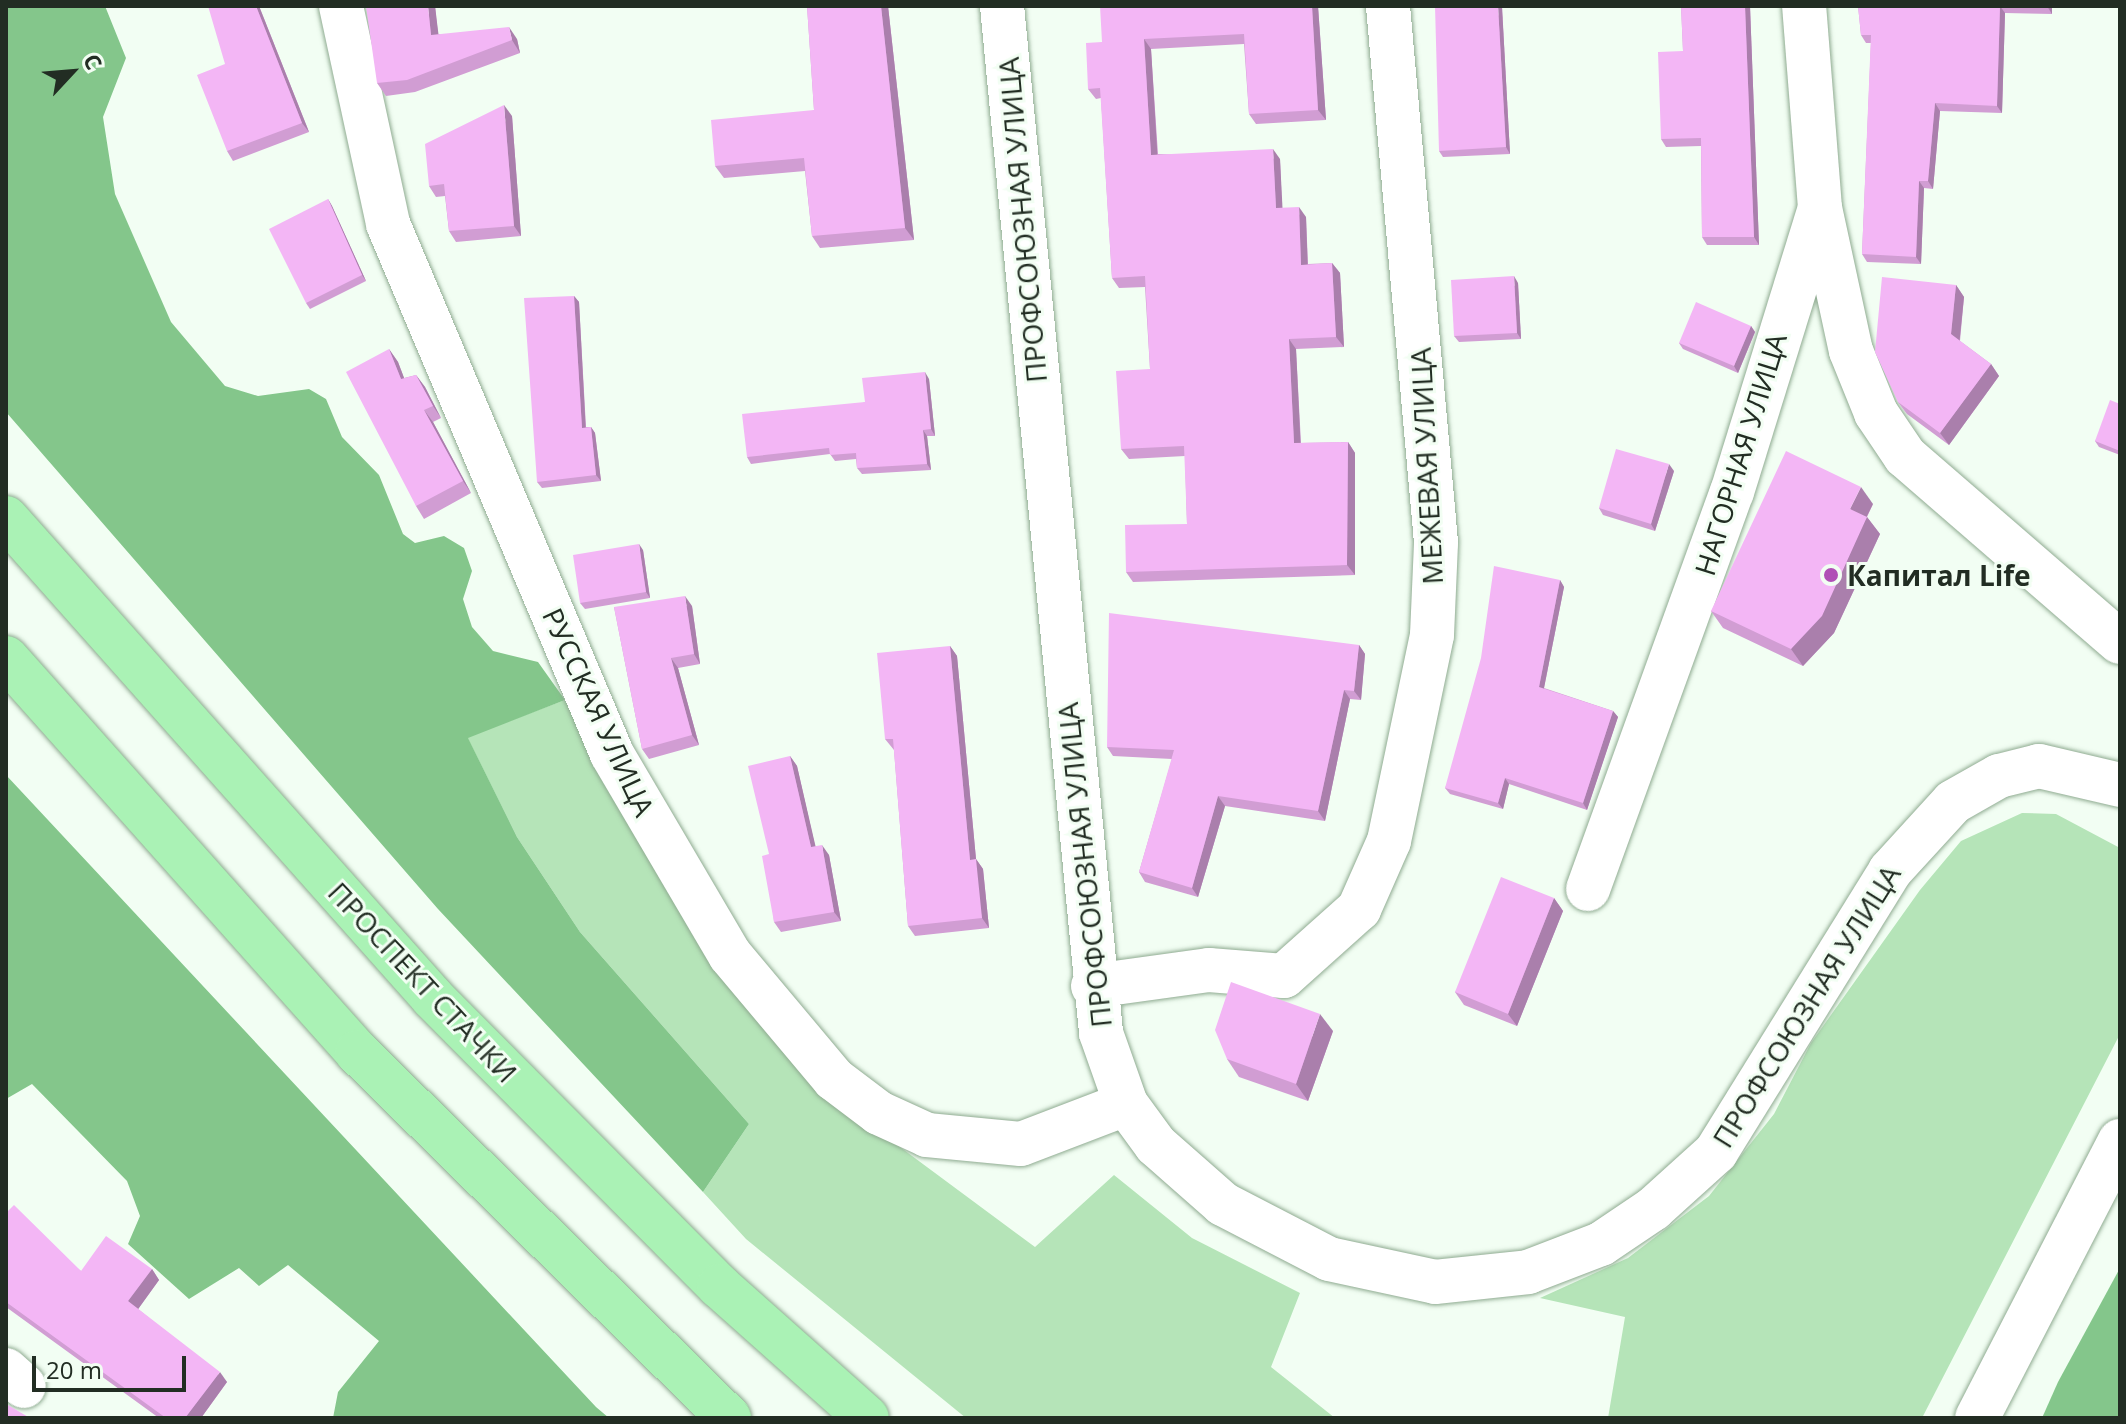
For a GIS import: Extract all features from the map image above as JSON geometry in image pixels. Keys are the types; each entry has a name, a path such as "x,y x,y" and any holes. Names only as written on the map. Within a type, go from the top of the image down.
{"main road":[{"name":"ПРОСПЕКТ СТАЧКИ","path":"6,518 433,998 719,1286 867,1418"},
{"path":"6,658 357,1052 729,1418"}],"street":[{"name":"РУССКАЯ УЛИЦА","path":"341,6 388,224 612,754 730,955 834,1079 879,1113 927,1135 1021,1144 1126,1104"},
{"name":"ПРОФСОЮЗНАЯ УЛИЦА","path":"1002,6 1093,986 1126,1104 1156,1145 1223,1204 1329,1259 1435,1282 1528,1272 1621,1231 1716,1152 1890,871 1953,802 1999,776 2039,766 2117,776"},
{"name":"МЕЖЕВАЯ УЛИЦА","path":"1093,986 1209,970 1284,976 1359,909 1389,841 1432,635 1436,542 1388,6"},
{"name":"НАГОРНАЯ УЛИЦА","path":"1588,889 1732,492 1820,208 1804,6"},
{"path":"1820,208 1851,351 1876,413 1905,456 2120,642"},
{"path":"1977,1418 2120,1141"}],"green space":[{"path":"6,6 105,6 126,58 103,117 115,194 171,322 225,386 258,396 309,389 326,399 342,437 379,475 403,534 415,543 444,536 464,548 472,571 463,599 472,627 493,651 538,662 565,700 468,738 517,837 580,932 749,1124 703,1192 438,909 6,412"},
{"path":"565,700 648,858 846,1107 1035,1247 1114,1175 1192,1238 1300,1293 1271,1367 1335,1418 966,1418 746,1239 703,1192 749,1124 580,932 517,837 467,737"},
{"path":"6,775 609,1418 333,1418 338,1392 379,1341 288,1265 259,1286 239,1268 189,1299 128,1244 140,1216 127,1181 32,1084 6,1099"},
{"path":"2022,813 2056,814 2120,848 2120,1034 1922,1418 1608,1418 1625,1317 1540,1298 1628,1258 1709,1196 1774,1114 1811,1043 1920,890 1961,841"},
{"path":"2120,1268 2120,1418 2042,1418 2058,1382"}],"building":[{"path":"208,6 256,6 302,123 227,151 197,75 225,64"},
{"path":"366,6 428,6 431,35 509,27 512,40 407,80 377,83"},
{"path":"807,6 881,6 905,228 812,236 804,158 715,166 711,120 814,110"},
{"path":"1100,6 1312,6 1318,110 1249,114 1244,34 1144,39 1151,155 1273,149 1276,208 1299,207 1301,265 1332,263 1336,337 1289,339 1294,443 1348,442 1347,565 1126,572 1125,525 1187,524 1184,446 1121,449 1116,371 1150,369 1145,276 1112,278 1100,88 1088,89 1086,43 1102,42"},
{"path":"1435,6 1498,6 1506,147 1439,151"},
{"path":"1681,6 1745,6 1754,237 1702,237 1701,138 1661,139 1658,52 1683,51"},
{"path":"1858,6 2000,6 1997,106 1935,103 1928,181 1919,181 1916,257 1862,254 1871,35 1861,35"},
{"path":"504,105 514,226 449,231 444,184 429,186 425,144"},
{"path":"328,199 362,275 306,303 269,229"},
{"path":"1514,276 1517,333 1454,336 1451,280"},
{"path":"1882,277 1956,285 1951,334 1991,364 1940,433 1898,402 1875,352"},
{"path":"574,296 582,428 591,427 596,475 537,482 524,298"},
{"path":"1696,302 1751,326 1734,366 1679,343"},
{"path":"389,349 401,379 416,375 433,406 424,410 463,481 416,506 346,372"},
{"path":"925,372 931,429 923,430 927,464 857,468 856,453 830,455 829,448 747,457 742,414 865,402 862,378"},
{"path":"2110,400 2120,404 2120,451 2095,441"},
{"path":"1616,449 1669,464 1651,524 1599,508"},
{"path":"1786,451 1861,487 1850,509 1867,517 1822,616 1791,649 1711,611"},
{"path":"639,544 646,592 580,603 573,555"},
{"path":"1494,566 1560,580 1539,687 1613,711 1583,803 1505,778 1498,803 1445,788 1481,658"},
{"path":"685,596 694,654 671,658 692,735 642,749 614,607"},
{"path":"1109,613 1359,645 1354,691 1344,690 1318,811 1218,796 1192,888 1139,872 1174,750 1107,747"},
{"path":"950,646 970,860 976,859 982,918 908,926 893,739 885,739 877,653"},
{"path":"790,756 811,847 822,845 834,912 774,922 762,856 769,854 748,766"},
{"path":"1501,877 1554,898 1508,1014 1455,992"},
{"path":"1231,982 1320,1014 1296,1084 1227,1059 1215,1030"},
{"path":"14,1205 81,1271 106,1236 152,1269 128,1301 220,1372 185,1418 166,1418 6,1302 6,1213"},
{"path":"6,1404 30,1418 6,1418"}],"place":[{"name":"Капитал Life","path":"1831,575"}]}
